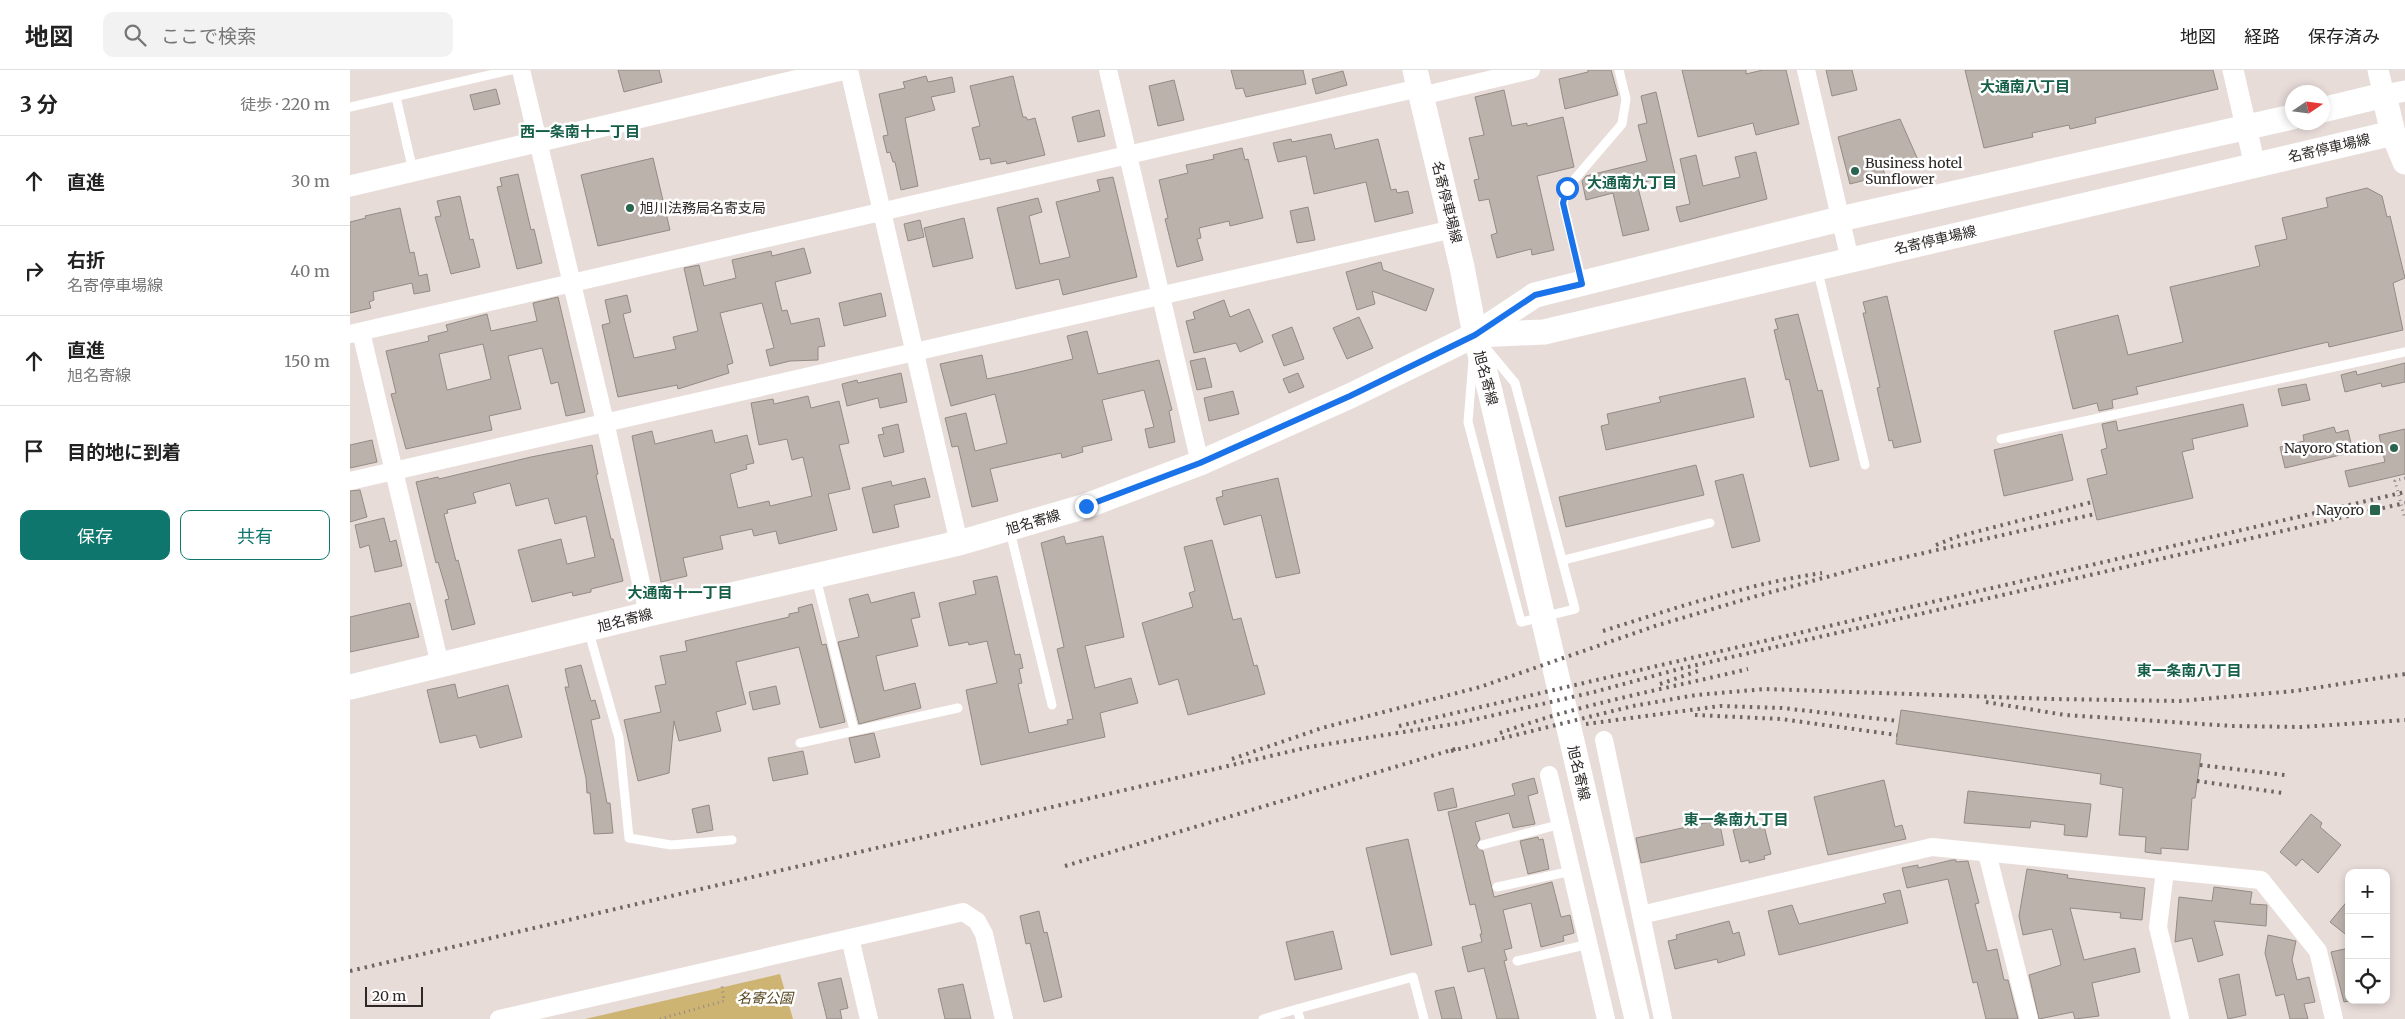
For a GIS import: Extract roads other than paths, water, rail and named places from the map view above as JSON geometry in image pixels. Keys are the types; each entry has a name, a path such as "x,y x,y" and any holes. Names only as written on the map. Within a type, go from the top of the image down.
{"main road":[{"name":"名寄停車場線","path":"1419,85 1453,229 1475,335 1544,332 2255,166 2401,135"},
{"path":"2330,108 2395,93 2405,162"},
{"path":"1475,335 1535,295 1840,219 2285,119"},
{"name":"旭名寄線","path":"350,688 648,614 959,543 1086,506 1200,463 1350,396 1475,335 1637,1019"}],"street":[{"path":"521,70 570,284 605,422 648,614"},
{"path":"350,186 841,70"},
{"path":"849,70 916,350 959,543"},
{"path":"1108,70 1200,463"},
{"path":"440,665 394,470 356,333 1128,156 1419,85 1531,70"},
{"path":"1806,70 1850,260"},
{"path":"2233,70 2255,166"},
{"path":"2378,70 2395,93"},
{"path":"350,481 916,350 1453,229"},
{"path":"1604,740 1663,1019"},
{"path":"1549,775 1606,1019"},
{"path":"1641,915 1932,847 2261,880 2318,951 2334,1019"},
{"path":"1987,853 2028,1019"},
{"path":"2165,871 2158,927 2180,1019"},
{"path":"499,1019 963,912 977,921 984,934 1004,1019"},
{"path":"850,938 869,1019"}],"lane":[{"path":"350,107 511,70"},
{"path":"1582,284 1563,203 1567,188 1622,124 1626,99 1619,70"},
{"path":"396,97 413,171"},
{"path":"1817,268 1865,465"},
{"path":"1475,335 1516,383 1564,560 1575,609 1521,622 1468,422 1475,335"},
{"path":"2001,440 2405,352"},
{"path":"1564,560 1710,524"},
{"path":"1009,528 1052,706"},
{"path":"815,576 854,730"},
{"path":"588,629 619,738 629,838 671,845 732,840"},
{"path":"800,743 958,708"},
{"path":"1482,845 1561,824"},
{"path":"1497,887 1572,871"},
{"path":"1517,961 1589,944"},
{"path":"1263,1019 1413,977 1424,1019"},
{"path":"1297,1009 1300,1019"}],"railway":[{"path":"1399,726 2405,492"},
{"path":"1936,545 1956,537 2092,502"},
{"path":"350,971 1309,747 1460,723 1594,692 1679,669 2405,503"},
{"path":"1232,759 1322,728 1480,687 1655,626 1753,597 1871,565 2095,514"},
{"path":"1603,631 1684,605 1739,590 1822,573"},
{"path":"1500,733 1592,705 1748,669"},
{"path":"1660,684 1698,671"},
{"path":"1451,751 1633,706 1696,695 1765,689 2053,699 2180,701 2295,691 2405,674"},
{"path":"1986,702 2065,715 2233,726 2301,727 2405,720"},
{"path":"1586,724 1720,706 1782,708 1899,721"},
{"path":"1695,715 1781,719 1897,735"},
{"path":"1065,866 1458,748"},
{"path":"2200,765 2285,775"},
{"path":"2197,781 2283,793"}],"place":[{"name":"Business hotel Sunflower","path":"1855,171"},
{"name":"旭川法務局名寄支局","path":"630,208"},
{"name":"Nayoro Station","path":"2394,448"},
{"name":"Nayoro","path":"2375,510"}],"district":[{"name":"大通南八丁目","path":"2025,86"},
{"name":"西一条南十一丁目","path":"580,131"},
{"name":"大通南九丁目","path":"1632,182"},
{"name":"大通南十一丁目","path":"680,592"},
{"name":"東一条南八丁目","path":"2189,670"},
{"name":"東一条南九丁目","path":"1736,819"}],"park label":[{"name":"名寄公園","path":"765,998"}]}
